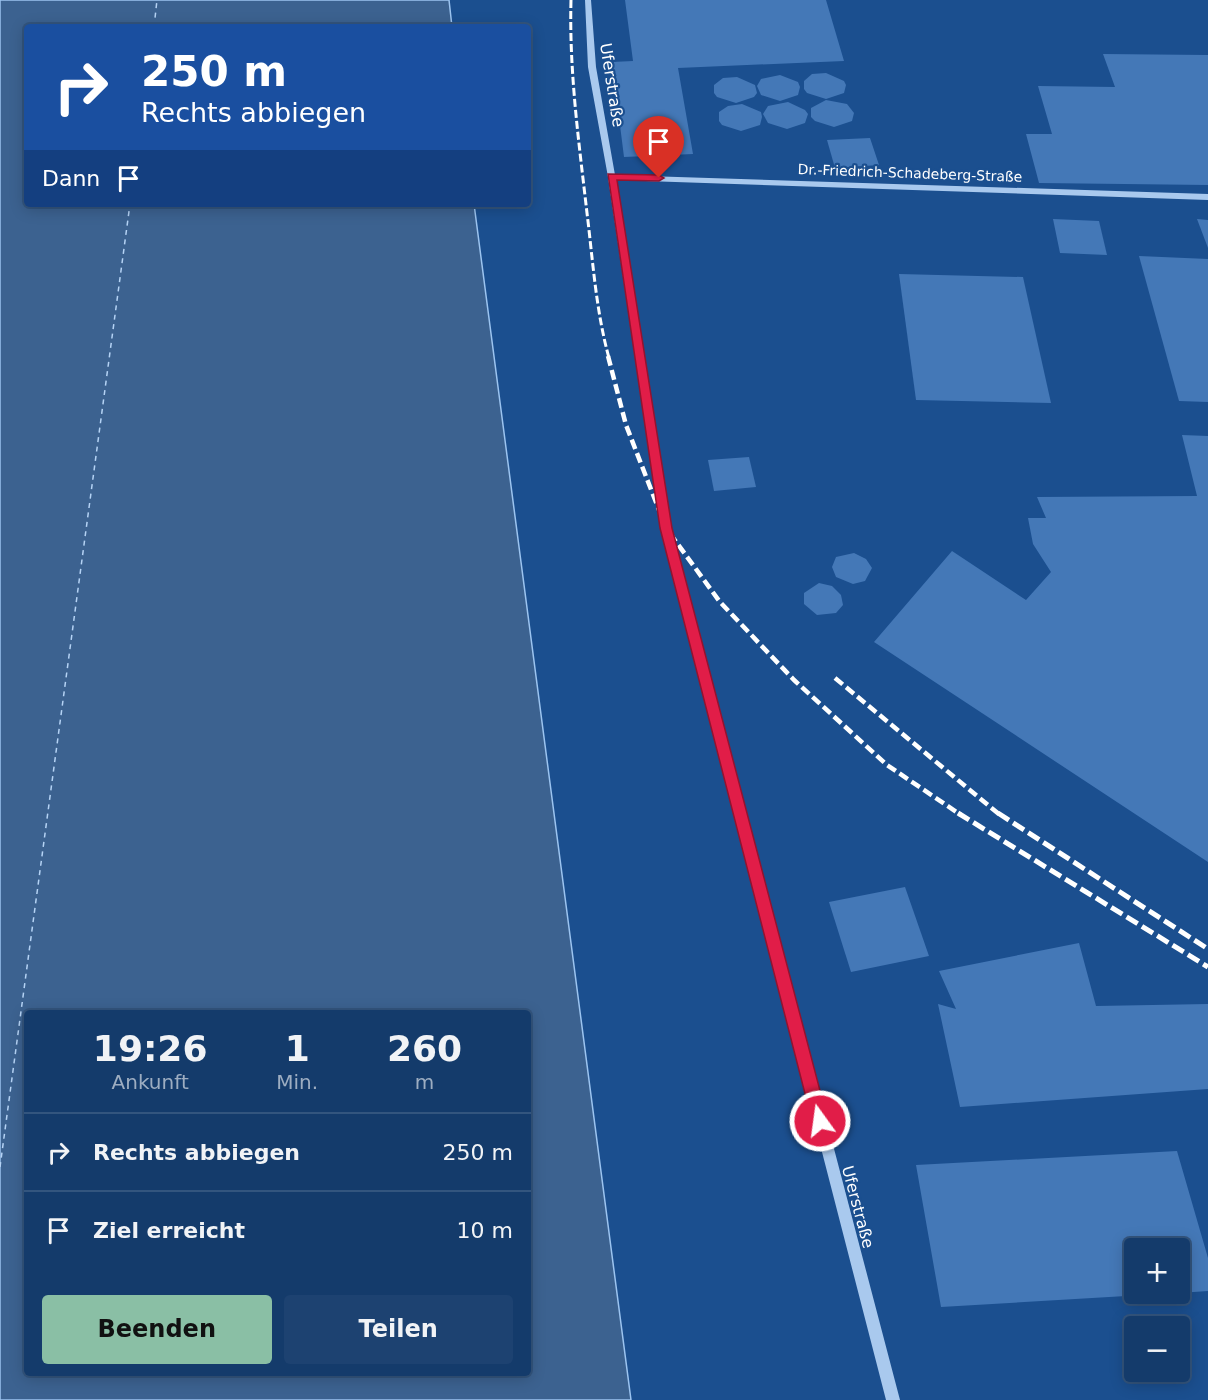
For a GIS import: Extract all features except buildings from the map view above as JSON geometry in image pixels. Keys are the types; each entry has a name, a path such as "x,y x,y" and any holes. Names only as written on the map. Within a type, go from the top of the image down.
{"street":[{"name":"Uferstraße","path":"588,0 592,67 612,177 666,528 892,1400"},
{"name":"Dr.-Friedrich-Schadeberg-Straße","path":"612,177 1208,197"}],"water":[{"path":"0,0 449,0 452,24 24,24 24,207 474,207 631,1400 0,1400"}],"ferry route":[{"path":"154,24 157,0"},
{"path":"0,1167 130,207"}],"railway":[{"path":"571,0 573,80 578,134 595,286 609,358"},
{"path":"608,356 626,425 666,528 720,602 794,680 887,765 958,813"},
{"path":"835,678 1000,815"},
{"path":"958,813 1208,967"},
{"path":"998,813 1208,949"}],"route":[{"path":"659,178 612,177 666,528 820,1121"}]}
